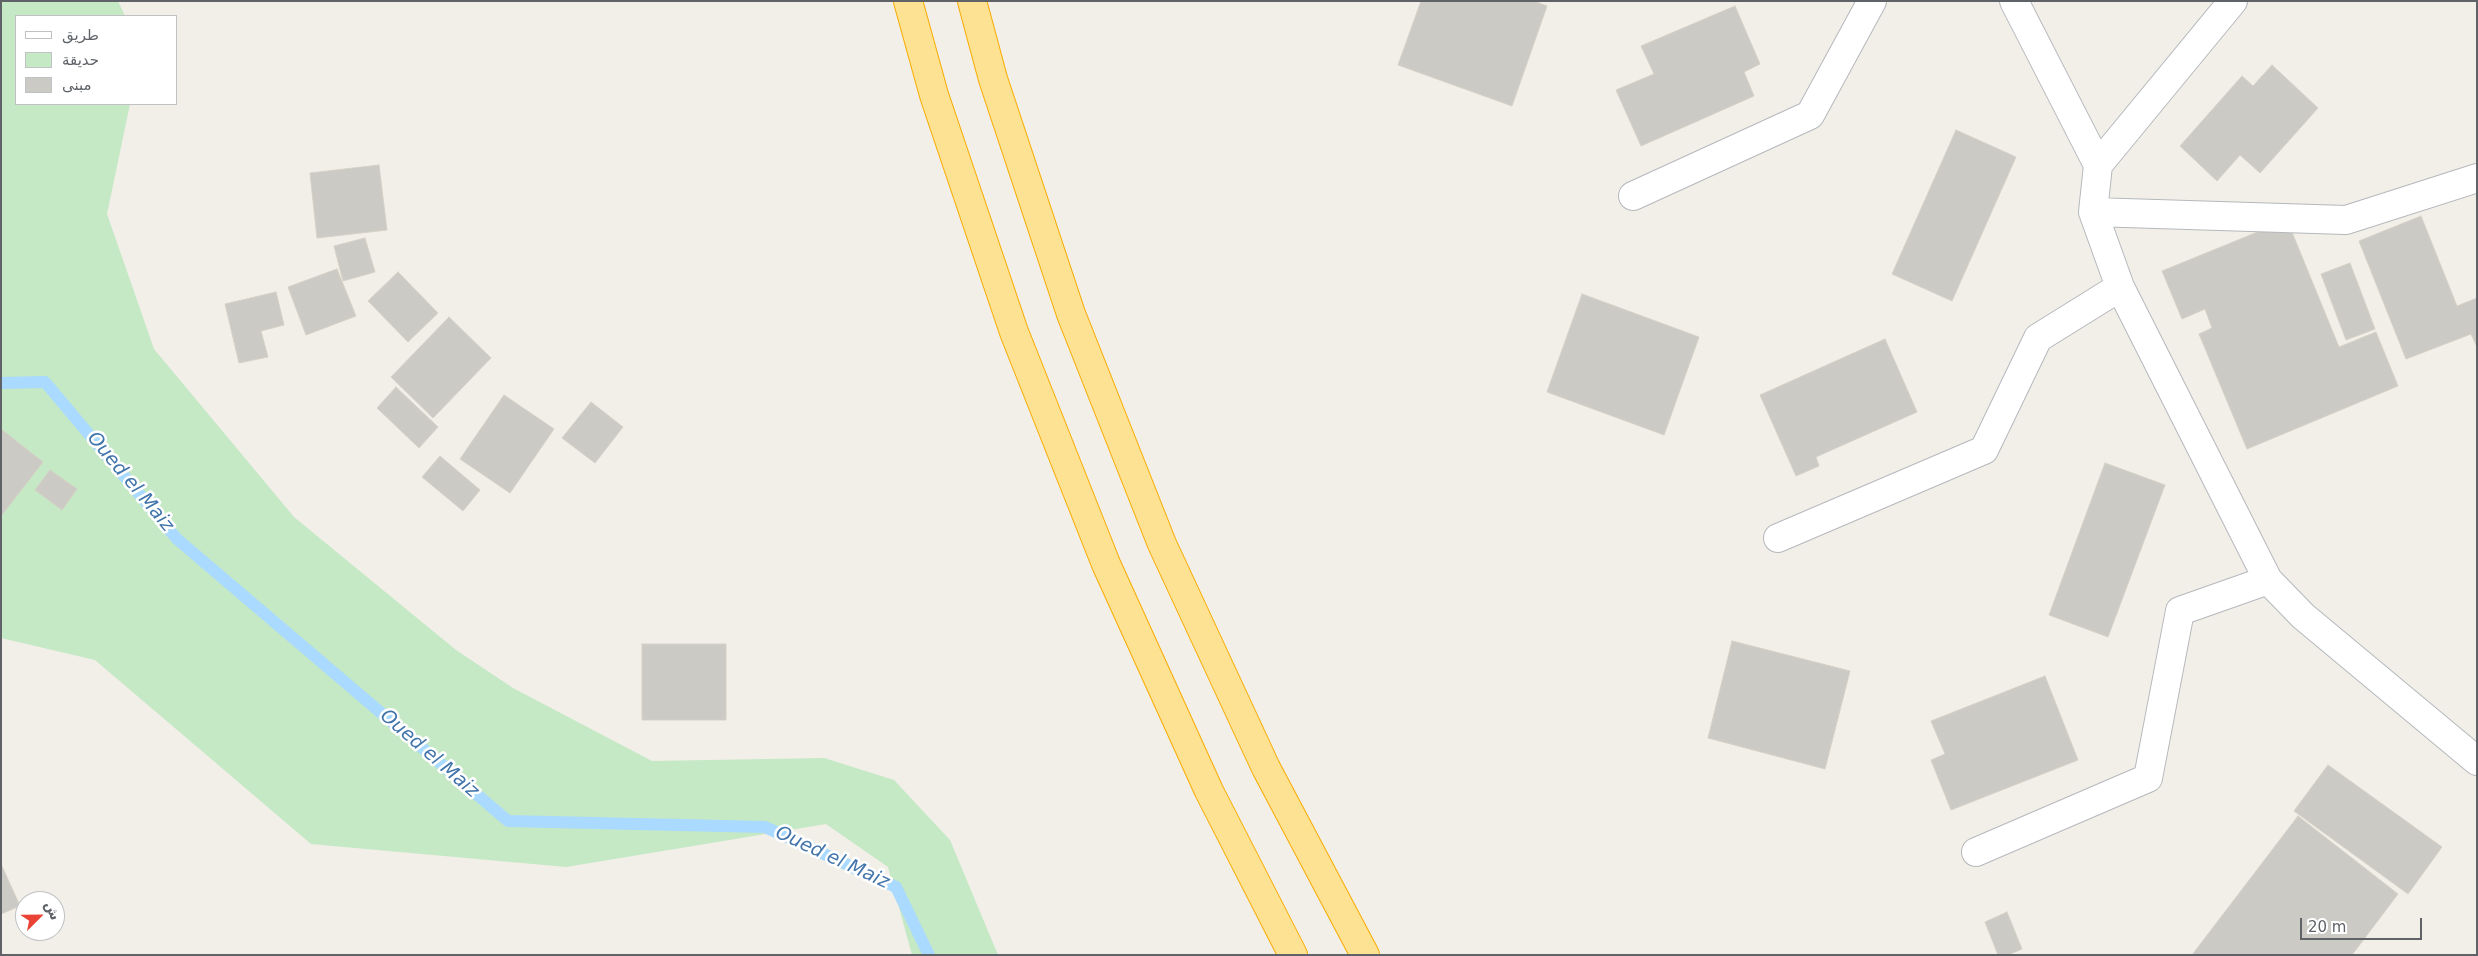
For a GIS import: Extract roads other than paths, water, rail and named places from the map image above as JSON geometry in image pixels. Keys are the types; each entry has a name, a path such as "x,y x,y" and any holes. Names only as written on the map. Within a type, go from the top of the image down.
{"highway":[{"path":"908,1 934,95 1014,332 1106,564 1209,791 1293,955"},
{"path":"972,1 993,79 1071,314 1162,544 1266,768 1365,955"}],"street":[{"path":"1633,196 1810,115 1872,1"},
{"path":"2014,1 2098,165 2093,212 2120,287 2268,580 2303,616 2477,760"},
{"path":"2098,165 2233,1"},
{"path":"2093,212 2346,220 2477,178"},
{"path":"1778,538 1984,450 2038,338 2120,287"},
{"path":"1976,852 2148,778 2180,611 2268,580"}],"waterway":[{"name":"Oued el Maiz","path":"1,383 45,382 177,539 508,821 765,827 896,887 929,955"}]}
